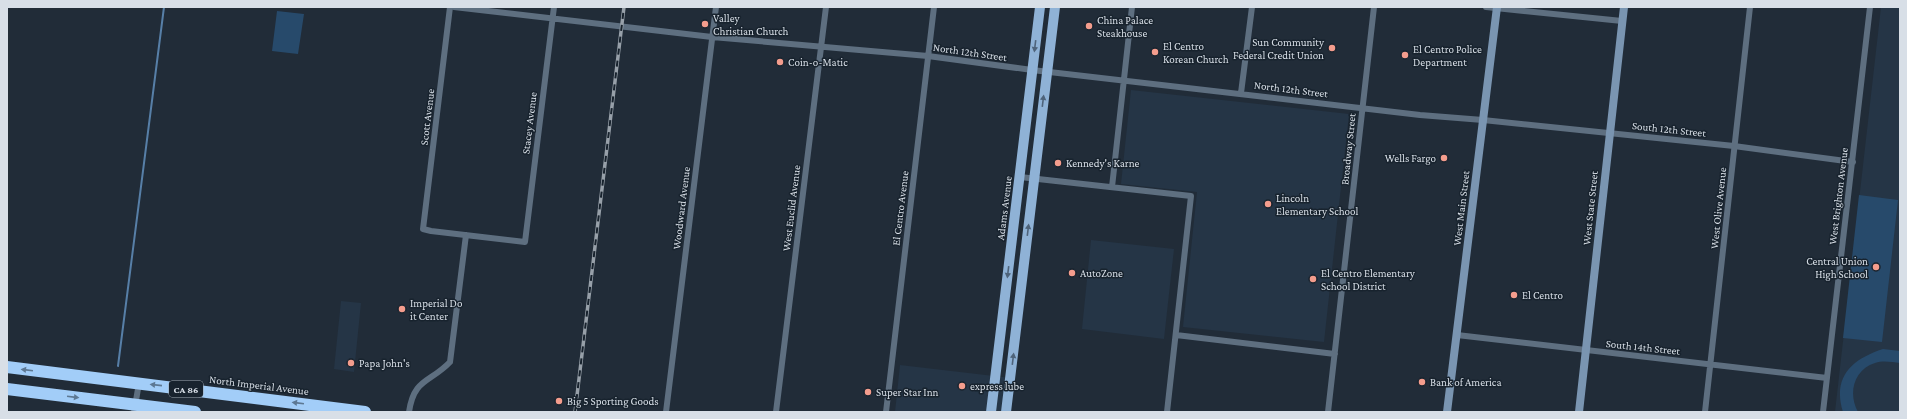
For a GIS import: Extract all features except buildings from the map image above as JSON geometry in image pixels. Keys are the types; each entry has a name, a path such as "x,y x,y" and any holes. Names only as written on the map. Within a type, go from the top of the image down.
{"highway":[{"name":"North Imperial Avenue","path":"7,367 365,412"},
{"name":"CA 86","path":"7,388 135,408 196,412"}],"main road":[{"name":"Adams Avenue","path":"991,412 1040,7"},
{"path":"1006,412 1055,7"}],"street":[{"name":"Scott Avenue","path":"450,7 423,229 466,235"},
{"name":"North 12th Street","path":"454,7 552,20 712,37 821,48 928,56 1047,72 1241,93 1420,115 1483,120"},
{"name":"Stacey Avenue","path":"466,235 525,242 554,7"},
{"name":"Woodward Avenue","path":"666,412 716,7"},
{"name":"West Euclid Avenue","path":"776,412 826,7"},
{"name":"El Centro Avenue","path":"886,412 934,7"},
{"path":"1112,187 1132,7"},
{"path":"1241,93 1252,7"},
{"name":"Broadway Street","path":"1328,412 1374,7"},
{"path":"1486,7 1622,21"},
{"name":"West Main Street","path":"1447,412 1496,7"},
{"name":"West State Street","path":"1579,412 1624,7"},
{"name":"West Olive Avenue","path":"1705,412 1750,7"},
{"name":"West Brighton Avenue","path":"1823,412 1870,7"},
{"name":"South 12th Street","path":"1483,120 1734,146 1852,162"},
{"path":"1020,177 1191,196 1167,412"},
{"path":"409,412 416,388 428,378 441,371 450,362 466,235"},
{"path":"1176,335 1335,354"},
{"name":"South 14th Street","path":"1457,335 1711,363 1827,378"},
{"path":"135,408 139,383"}],"shaded area":[{"name":"Central Union High School","path":"1881,7 1900,7 1900,412 1835,412"},
{"path":"277,11 304,14 298,54 272,51"},
{"name":"Lincoln Elementary School","path":"1131,90 1349,114 1324,342 1183,327 1197,192 1121,184"},
{"path":"1859,195 1898,200 1882,342 1843,338"},
{"path":"1091,240 1174,249 1164,339 1082,329"},
{"path":"341,301 361,303 354,372 334,369"},
{"path":"1883,349 1900,351 1900,363 1878,362 1868,366 1862,371 1854,383 1853,390 1853,398 1858,412 1843,412 1840,400 1840,389 1847,371 1862,358"},
{"path":"900,365 1011,378 1006,412 895,412"}],"waterway":[{"path":"118,366 164,7"}],"railway":[{"path":"575,412 624,7"}],"place":[{"name":"Valley Christian Church","path":"705,24"},
{"name":"China Palace Steakhouse","path":"1089,26"},
{"name":"Sun Community Federal Credit Union","path":"1332,48"},
{"name":"El Centro Korean Church","path":"1155,52"},
{"name":"El Centro Police Department","path":"1405,55"},
{"name":"Coin-o-Matic","path":"780,62"},
{"name":"Wells Fargo","path":"1444,158"},
{"name":"Kennedy's Karne","path":"1058,163"},
{"name":"Lincoln Elementary School","path":"1268,204"},
{"name":"Central Union High School","path":"1876,267"},
{"name":"AutoZone","path":"1072,273"},
{"name":"El Centro Elementary School District","path":"1313,279"},
{"name":"El Centro","path":"1514,295"},
{"name":"Imperial Do it Center","path":"402,309"},
{"name":"Papa John's","path":"351,363"},
{"name":"Bank of America","path":"1422,382"},
{"name":"express lube","path":"962,386"},
{"name":"Super Star Inn","path":"868,392"},
{"name":"Big 5 Sporting Goods","path":"559,401"}]}
